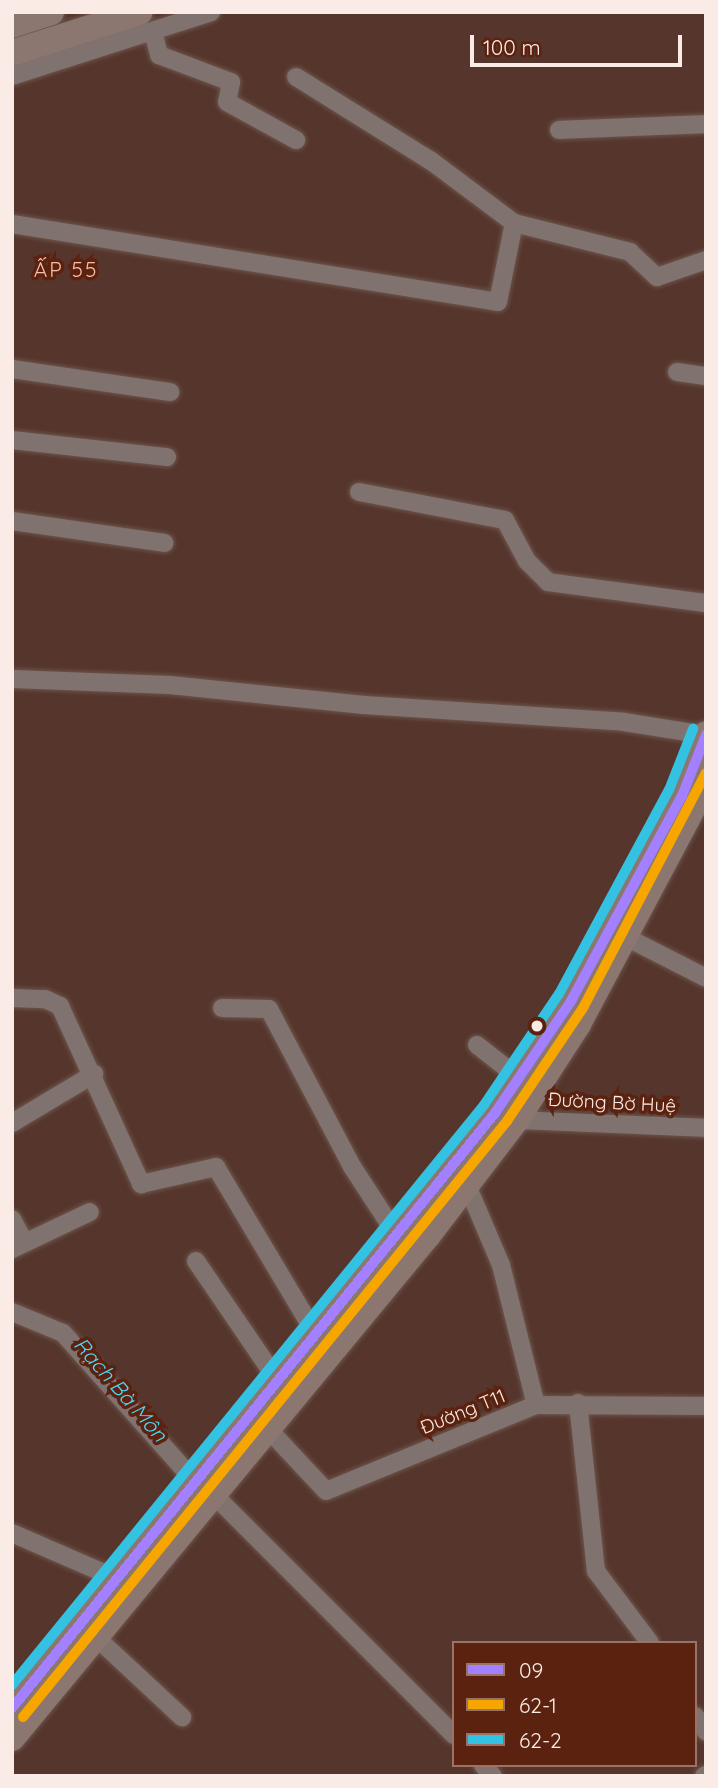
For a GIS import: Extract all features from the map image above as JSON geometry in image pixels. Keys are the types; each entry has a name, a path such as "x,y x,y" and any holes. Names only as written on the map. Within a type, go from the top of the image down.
{"highway":[{"path":"12,25 51,12"},
{"path":"12,53 146,22"},
{"path":"12,1738 98,1639 207,1490 280,1384 398,1237 519,1078 610,928 682,796 706,734"},
{"path":"12,1708 120,1580 268,1430 467,1185 516,1120 626,937 706,783"}],"street":[{"path":"12,76 146,22 211,12"},
{"path":"146,22 159,55 231,82 227,102 296,140"},
{"path":"296,77 431,160 514,223 630,253 657,277 706,260"},
{"path":"559,130 706,124"},
{"path":"12,223 498,302 514,223"},
{"path":"12,369 170,392"},
{"path":"677,372 706,376"},
{"path":"12,440 167,457"},
{"path":"359,492 505,520 527,561 548,582 706,603"},
{"path":"12,521 164,543"},
{"path":"12,679 170,685 364,705 624,722 706,734"},
{"path":"626,937 706,978"},
{"path":"12,998 55,1000 94,1074 141,1184 216,1167 318,1338"},
{"path":"222,1008 269,1009 353,1168 398,1237"},
{"path":"477,1045 519,1078"},
{"path":"12,1123 94,1074"},
{"name":"Đường Bờ Huệ","path":"516,1120 706,1128"},
{"path":"467,1185 501,1265 536,1405"},
{"path":"12,1219 18,1246 90,1212"},
{"path":"195,1261 280,1384"},
{"path":"12,1312 63,1333 207,1490 452,1733"},
{"path":"578,1403 596,1571 648,1641"},
{"name":"Đường T11","path":"268,1430 326,1491 536,1405 578,1403 706,1406"},
{"path":"12,1533 120,1580"},
{"path":"98,1639 182,1717"}],"waterway":[{"name":"Rạch Bà Môn","path":"78,1338 93,1354"}],"transit line":[{"name":"62-2","path":"12,1685 484,1105 559,994 669,790 693,729"},
{"name":"09","path":"12,1708 495,1113 571,1001 682,796 706,735"},
{"name":"62-1","path":"23,1717 507,1121 583,1008 706,773"}],"district":[{"name":"ẤP 55","path":"66,269"}]}
